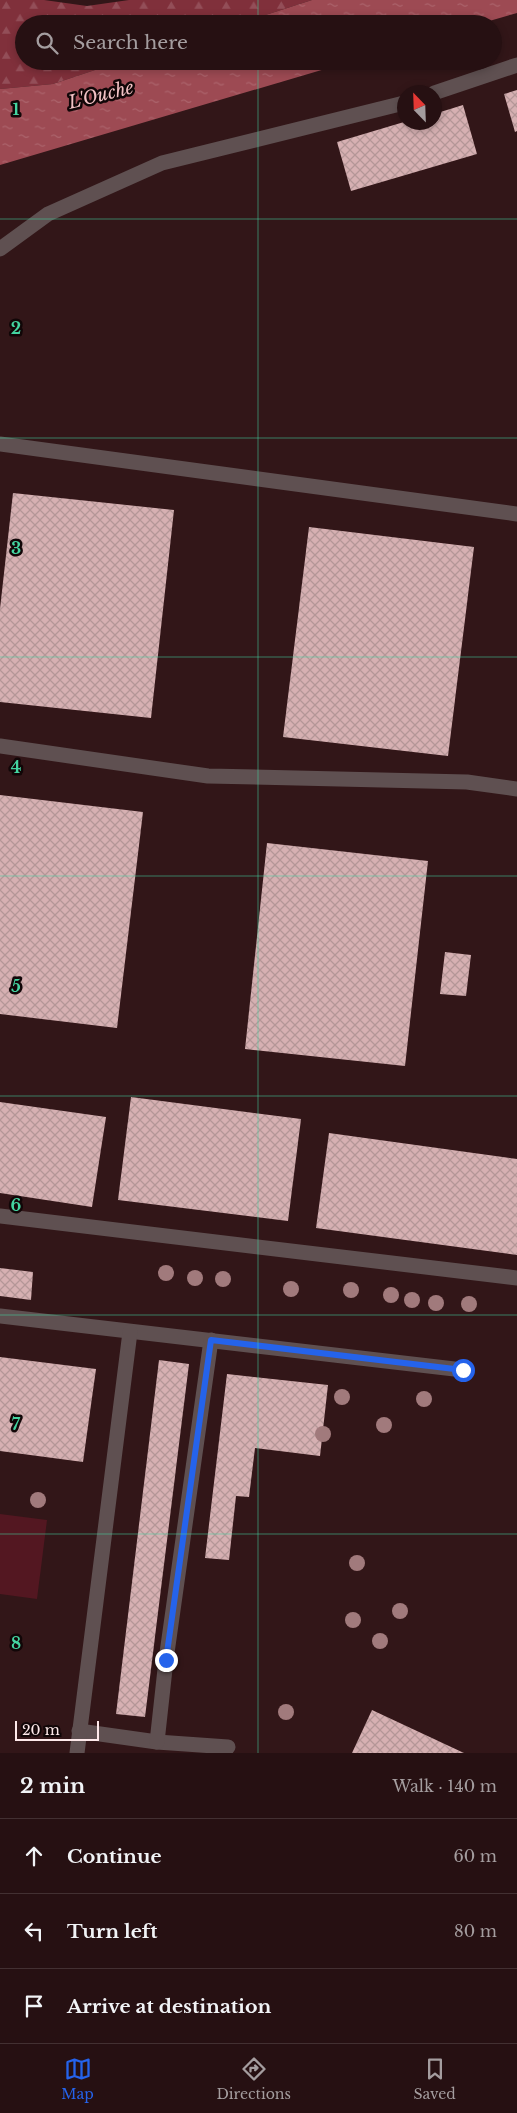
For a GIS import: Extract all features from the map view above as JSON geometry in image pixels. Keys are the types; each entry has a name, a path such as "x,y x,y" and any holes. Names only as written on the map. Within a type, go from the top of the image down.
{"lane":[{"path":"502,69 517,64"},
{"path":"442,90 500,70"},
{"path":"0,249 48,214 162,163 397,105"},
{"path":"0,444 517,514"},
{"path":"0,746 208,776 467,782 517,789"},
{"path":"0,1216 517,1278"},
{"path":"0,1316 463,1370"},
{"path":"77,1753 130,1332"},
{"path":"157,1742 166,1660 211,1340"},
{"path":"79,1732 157,1742 228,1747"}],"green space":[{"path":"0,0 44,0 87,6 129,0 312,0 266,15 15,15 15,70 95,70 53,84 0,89"}],"shaded area":[{"path":"0,1514 47,1520 37,1599 0,1594"}],"water":[{"path":"312,0 517,0 517,13 502,17 502,15 266,15"},
{"name":"L'Ouche","path":"95,70 322,70 0,165 0,89 53,84"}],"building":[{"path":"517,90 517,131 515,132 504,94"},
{"path":"463,105 477,154 351,191 337,142 397,124 397,130 442,130 442,112"},
{"path":"13,493 174,510 151,718 0,702 0,609"},
{"path":"309,527 474,547 448,756 283,737"},
{"path":"0,795 143,812 117,1028 0,1014"},
{"path":"267,843 428,861 405,1066 245,1049"},
{"path":"445,952 471,955 466,996 440,994"},
{"path":"131,1097 301,1119 288,1221 118,1200"},
{"path":"0,1102 106,1117 92,1207 0,1193"},
{"path":"329,1133 517,1159 517,1255 316,1228"},
{"path":"0,1268 33,1272 31,1300 0,1296"},
{"path":"0,1357 96,1369 83,1462 0,1451"},
{"path":"159,1360 189,1364 145,1717 116,1714"},
{"path":"227,1374 328,1385 320,1456 255,1448 249,1497 236,1496 229,1560 205,1558"},
{"path":"372,1710 464,1753 352,1753"}],"route":[{"path":"166,1660 211,1340 463,1370"}]}
